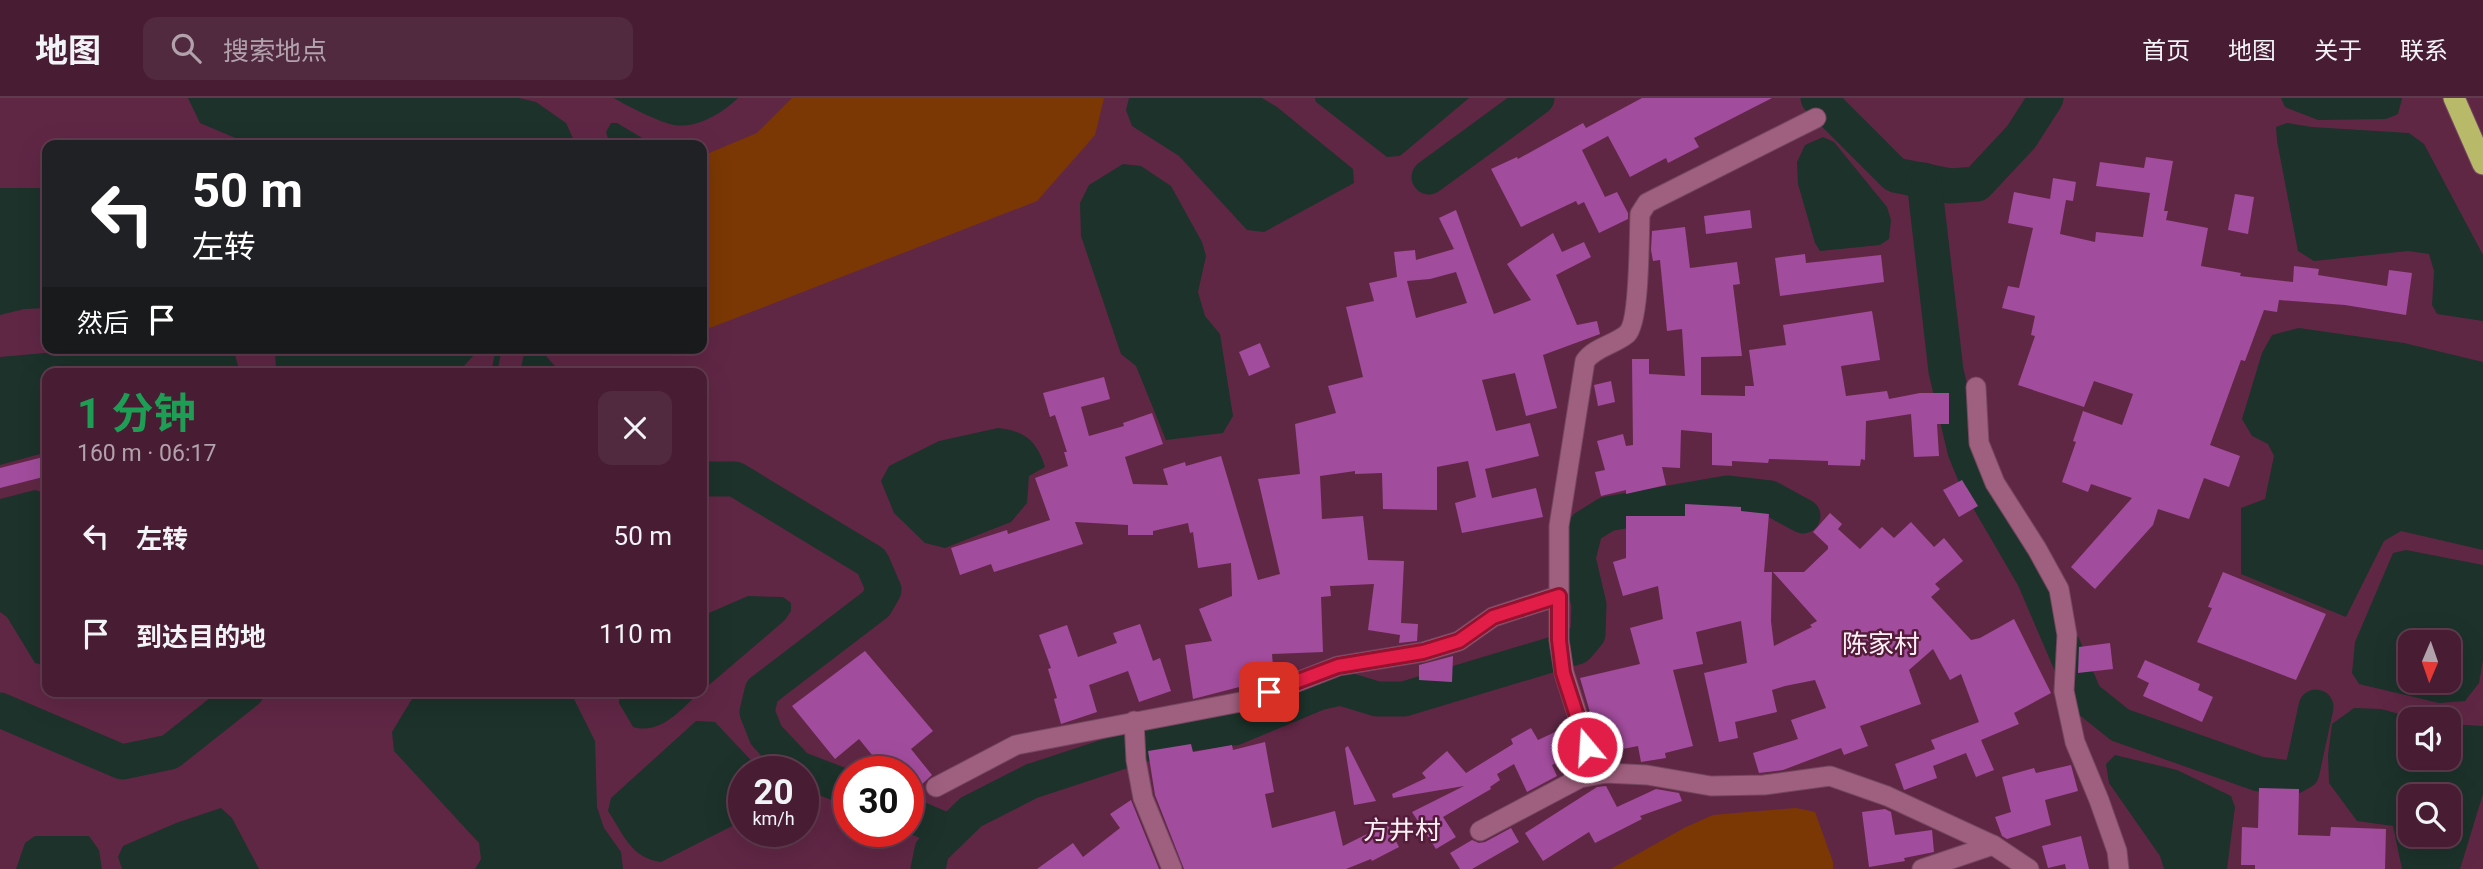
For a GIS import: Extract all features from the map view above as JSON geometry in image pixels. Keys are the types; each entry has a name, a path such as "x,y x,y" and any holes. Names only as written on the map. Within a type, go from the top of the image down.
{"highway":[{"path":"2454,98 2483,164"}],"street":[{"path":"1606,773 1592,764 1563,673 1559,640 1559,526 1586,361 1590,355 1629,333 1635,317 1640,214 1647,203 1816,118"},
{"path":"1976,387 1979,443 1995,483 2059,589 2067,635 2064,691 2075,742 2117,851 2119,869"},
{"path":"936,787 1016,745 1134,727 1251,700 1338,666 1423,652 1459,641 1493,617 1559,596"},
{"path":"1134,727 1136,760 1143,798 1172,869"},
{"path":"1480,831 1580,778 1606,773 1647,775 1711,786 1764,785 1830,776 1887,796 1993,845 2029,869"},
{"path":"1922,869 1993,845"}],"shaded area":[{"path":"188,98 519,98 536,102 566,123 574,140 240,140 200,123"},
{"path":"614,98 738,98 709,119 682,126 661,121"},
{"path":"792,98 1104,98 1095,135 1037,201 707,329 707,154 757,133"},
{"path":"1129,98 1262,98 1277,107 1353,169 1354,183 1264,232 1247,230 1179,156 1132,126 1126,110"},
{"path":"1315,98 1469,98 1400,156 1387,157 1316,102"},
{"path":"2281,98 2402,99 2398,114 2386,119 2318,120 2285,107"},
{"path":"611,123 617,123 646,140 608,140 606,132"},
{"path":"2287,123 2409,133 2424,144 2483,255 2483,321 2437,314 2432,305 2434,271 2429,254 2408,251 2314,261 2298,251 2277,141 2276,127"},
{"path":"1823,137 1834,142 1887,207 1891,220 1889,239 1880,245 1820,251 1815,243 1798,184 1797,162 1805,145"},
{"path":"1123,164 1141,166 1171,186 1202,242 1206,256 1198,292 1205,316 1220,334 1233,416 1223,433 1166,440 1136,366 1121,354 1081,236 1080,203 1089,185"},
{"path":"0,188 42,188 42,308 0,315"},
{"path":"2299,328 2404,343 2483,362 2483,550 2401,531 2384,541 2346,617 2241,574 2241,508 2265,499 2274,456 2268,444 2252,436 2242,419 2262,353 2272,335"},
{"path":"42,353 235,354 239,368 42,368 42,453 0,465 0,357"},
{"path":"275,354 475,354 462,368 276,368"},
{"path":"524,354 544,354 557,368 521,368"},
{"path":"998,428 1016,432 1029,439 1042,458 1045,467 1029,476 1027,503 1011,522 945,548 925,543 894,513 881,481 889,466 939,441"},
{"path":"35,490 42,492 42,665 35,663 7,617 0,612 0,499"},
{"path":"2406,550 2483,565 2483,660 2479,683 2465,701 2439,703 2359,684 2352,673 2355,642 2393,553"},
{"path":"748,596 783,597 791,603 791,611 785,620 707,687 707,614"},
{"path":"573,697 595,741 597,807 604,828 621,852 623,869 475,869 481,859 479,843 394,751 392,732 412,699"},
{"path":"620,697 694,697 662,724 643,728 633,727 619,703"},
{"path":"2354,708 2381,709 2398,714 2398,770 2461,770 2461,725 2483,726 2483,794 2460,869 2402,869 2393,826 2357,821 2329,783 2328,755 2332,724"},
{"path":"696,721 715,722 747,756 728,756 728,828 661,862 642,856 629,844 608,811 611,798"},
{"path":"2115,755 2177,770 2231,796 2235,807 2227,869 2164,869 2160,856 2109,783 2106,764"},
{"path":"221,808 232,818 259,869 122,869 118,857 123,846 176,823"},
{"path":"1796,808 1815,812 1833,862 1833,869 1611,869 1713,815"},
{"path":"35,836 89,836 99,850 102,869 16,869 25,843"}],"building":[{"path":"1642,98 1772,98 1694,138 1699,147 1668,163 1666,158 1630,177 1608,136 1582,150 1605,197 1617,192 1628,213 1628,219 1599,233 1584,202 1578,205 1576,201 1521,227 1491,169 1517,157 1518,159 1583,123 1586,128"},
{"path":"2146,157 2173,161 2164,211 2168,211 2166,220 2208,228 2201,266 2241,273 2240,276 2293,282 2294,266 2319,269 2318,275 2387,286 2389,270 2412,273 2406,315 2345,305 2279,300 2277,312 2264,310 2245,361 2241,360 2210,445 2240,456 2229,487 2204,478 2189,519 2158,509 2153,525 2095,589 2071,567 2132,498 2091,484 2088,492 2062,482 2083,411 2122,425 2133,394 2094,381 2084,407 2018,385 2035,336 2031,335 2035,316 2002,308 2008,286 2019,288 2033,228 2008,223 2014,192 2050,199 2053,178 2076,182 2073,201 2066,200 2060,234 2095,242 2096,232 2143,237 2150,193 2096,186 2100,162 2144,168"},
{"path":"2235,194 2254,197 2248,234 2228,230"},
{"path":"1456,210 1494,314 1531,300 1507,264 1553,233 1562,252 1584,242 1591,257 1556,275 1577,325 1597,321 1600,334 1543,355 1557,408 1526,416 1515,373 1482,380 1496,431 1530,423 1539,456 1485,469 1492,498 1536,488 1543,517 1462,533 1455,503 1476,497 1468,461 1437,467 1437,510 1383,509 1382,473 1355,474 1355,471 1320,476 1322,519 1363,516 1368,560 1404,561 1401,623 1418,624 1417,641 1399,643 1400,635 1368,630 1374,584 1330,586 1331,596 1321,597 1323,652 1272,654 1274,678 1193,699 1185,645 1212,641 1199,609 1232,596 1231,563 1198,568 1193,532 1190,533 1188,523 1153,531 1153,535 1128,535 1128,525 1075,522 1083,544 994,572 991,564 960,575 951,548 1050,520 1035,478 1068,466 1064,452 1067,452 1055,415 1050,417 1043,393 1104,377 1110,399 1081,407 1089,436 1124,426 1123,423 1152,413 1163,444 1125,457 1133,484 1168,485 1163,469 1185,462 1186,466 1221,456 1258,580 1280,574 1258,479 1300,474 1295,424 1336,413 1328,386 1363,377 1346,307 1374,301 1369,283 1397,277 1394,252 1415,250 1416,260 1454,249 1439,218","holes":["1456,272 1467,303 1416,318 1407,281 1430,279"]},
{"path":"1750,210 1752,228 1706,234 1704,216"},
{"path":"1685,227 1690,268 1737,262 1740,284 1733,285 1742,356 1701,357 1701,395 1745,396 1745,386 1754,386 1749,350 1786,345 1783,325 1872,311 1880,360 1841,366 1846,396 1887,391 1889,399 1920,393 1949,393 1949,424 1937,424 1939,456 1914,457 1911,414 1866,421 1865,460 1861,459 1860,466 1828,465 1828,461 1769,459 1768,463 1732,461 1732,466 1712,465 1712,433 1681,430 1680,468 1662,467 1666,485 1626,494 1626,490 1601,496 1595,472 1605,470 1597,441 1623,434 1626,446 1633,445 1632,359 1649,359 1649,374 1685,376 1682,329 1667,331 1660,260 1653,261 1651,250 1652,231"},
{"path":"1805,254 1806,263 1881,255 1884,282 1780,296 1775,258"},
{"path":"1260,343 1270,367 1249,376 1239,352"},
{"path":"1611,381 1615,402 1598,406 1594,385"},
{"path":"42,457 42,477 0,488 0,468"},
{"path":"1962,480 1978,506 1959,517 1943,490"},
{"path":"1685,504 1741,507 1741,511 1769,514 1764,572 1772,572 1771,621 1774,646 1812,627 1810,625 1817,621 1773,572 1804,572 1828,549 1813,532 1830,513 1842,524 1838,529 1860,549 1882,527 1894,538 1911,522 1934,547 1944,538 1963,561 1935,584 1940,589 1931,597 1971,640 1980,638 2014,619 2051,693 2014,713 2019,724 1981,740 1994,770 1976,777 1966,753 1933,766 1937,778 1904,790 1895,764 1935,749 1931,740 1979,722 1961,674 1950,680 1933,649 1909,670 1921,704 1860,726 1868,746 1844,755 1841,748 1783,770 1759,773 1753,753 1798,739 1791,720 1826,708 1815,680 1772,690 1777,712 1735,722 1738,738 1719,742 1704,673 1747,663 1741,621 1696,632 1703,664 1673,670 1693,746 1665,753 1666,758 1641,762 1638,746 1602,753 1580,678 1640,664 1630,628 1663,619 1658,586 1623,596 1613,562 1626,558 1626,516 1685,516"},
{"path":"2223,572 2326,614 2296,680 2197,642 2212,608 2208,607"},
{"path":"1140,624 1153,661 1160,658 1171,691 1139,702 1128,671 1089,685 1097,712 1061,724 1048,669 1051,668 1039,635 1067,625 1078,657 1117,643 1113,633"},
{"path":"2110,643 2113,669 2078,673 2079,647"},
{"path":"865,651 933,731 911,749 917,756 873,756 859,739 839,756 833,757 792,706"},
{"path":"1453,656 1452,682 1419,680 1419,665"},
{"path":"2145,660 2200,684 2198,690 2213,697 2202,722 2143,696 2149,683 2137,677"},
{"path":"1568,726 1577,753 1552,765 1557,776 1527,792 1514,764 1497,774 1500,780 1490,787 1491,789 1443,817 1456,837 1436,849 1412,812 1464,786 1393,798 1392,794 1426,778 1422,773 1447,751 1466,773 1513,744 1511,739 1531,728 1538,740"},
{"path":"1265,742 1274,792 1265,794 1272,828 1335,811 1343,846 1387,824 1399,847 1372,861 1371,859 1346,869 1184,869 1155,795 1148,751 1191,744 1193,752 1232,745 1233,750"},
{"path":"1348,746 1376,801 1354,805 1345,748"},
{"path":"924,765 932,775 924,782"},
{"path":"2071,765 2078,791 2045,800 2051,825 2007,839 2002,836 1995,817 2011,812 2002,777 2034,768 2036,773"},
{"path":"1606,786 1617,807 1656,789 1679,793 1682,801 1640,816 1642,819 1595,843 1589,832 1543,861 1525,833 1597,787"},
{"path":"2259,788 2299,789 2298,835 2330,836 2331,827 2386,829 2385,869 2255,869 2255,865 2241,865 2242,827 2258,828"},
{"path":"1131,800 1159,869 1037,869 1073,843 1083,857 1120,828 1110,814"},
{"path":"1885,809 1891,812 1895,835 1932,830 1934,852 1904,858 1905,861 1869,867 1862,812"},
{"path":"1511,828 1519,842 1472,869 1460,869 1450,853 1472,840 1485,842"},
{"path":"2081,836 2089,869 2066,869 2065,864 2048,868 2042,846"}],"waterway":[{"path":"1429,177 1537,98"},
{"path":"1818,98 1895,175 1950,186 1977,184 2021,137 2046,98"},
{"path":"1924,180 1946,371 1965,451 1977,480 2034,578 2085,697 2120,725 2259,774 2291,778 2302,772 2316,707"},
{"path":"495,368 498,354"},
{"path":"707,479 735,479 872,562 884,590 876,604 762,691 757,712 766,735 797,768 833,782"},
{"path":"928,869 932,850 971,812 1032,781 1166,737 1234,728 1318,693 1341,688 1377,699 1404,699 1577,647 1588,634 1589,605 1578,558 1586,527 1607,514 1727,493 1770,498 1803,516"},
{"path":"0,710 122,762 170,752 239,697"},
{"path":"924,821 950,832"}],"district":[{"name":"陈家村","path":"1881,644"},
{"name":"方井村","path":"1402,830"}],"route":[{"path":"1269,692 1338,666 1423,652 1459,641 1493,617 1559,596 1559,640 1563,673 1587,747"}]}
